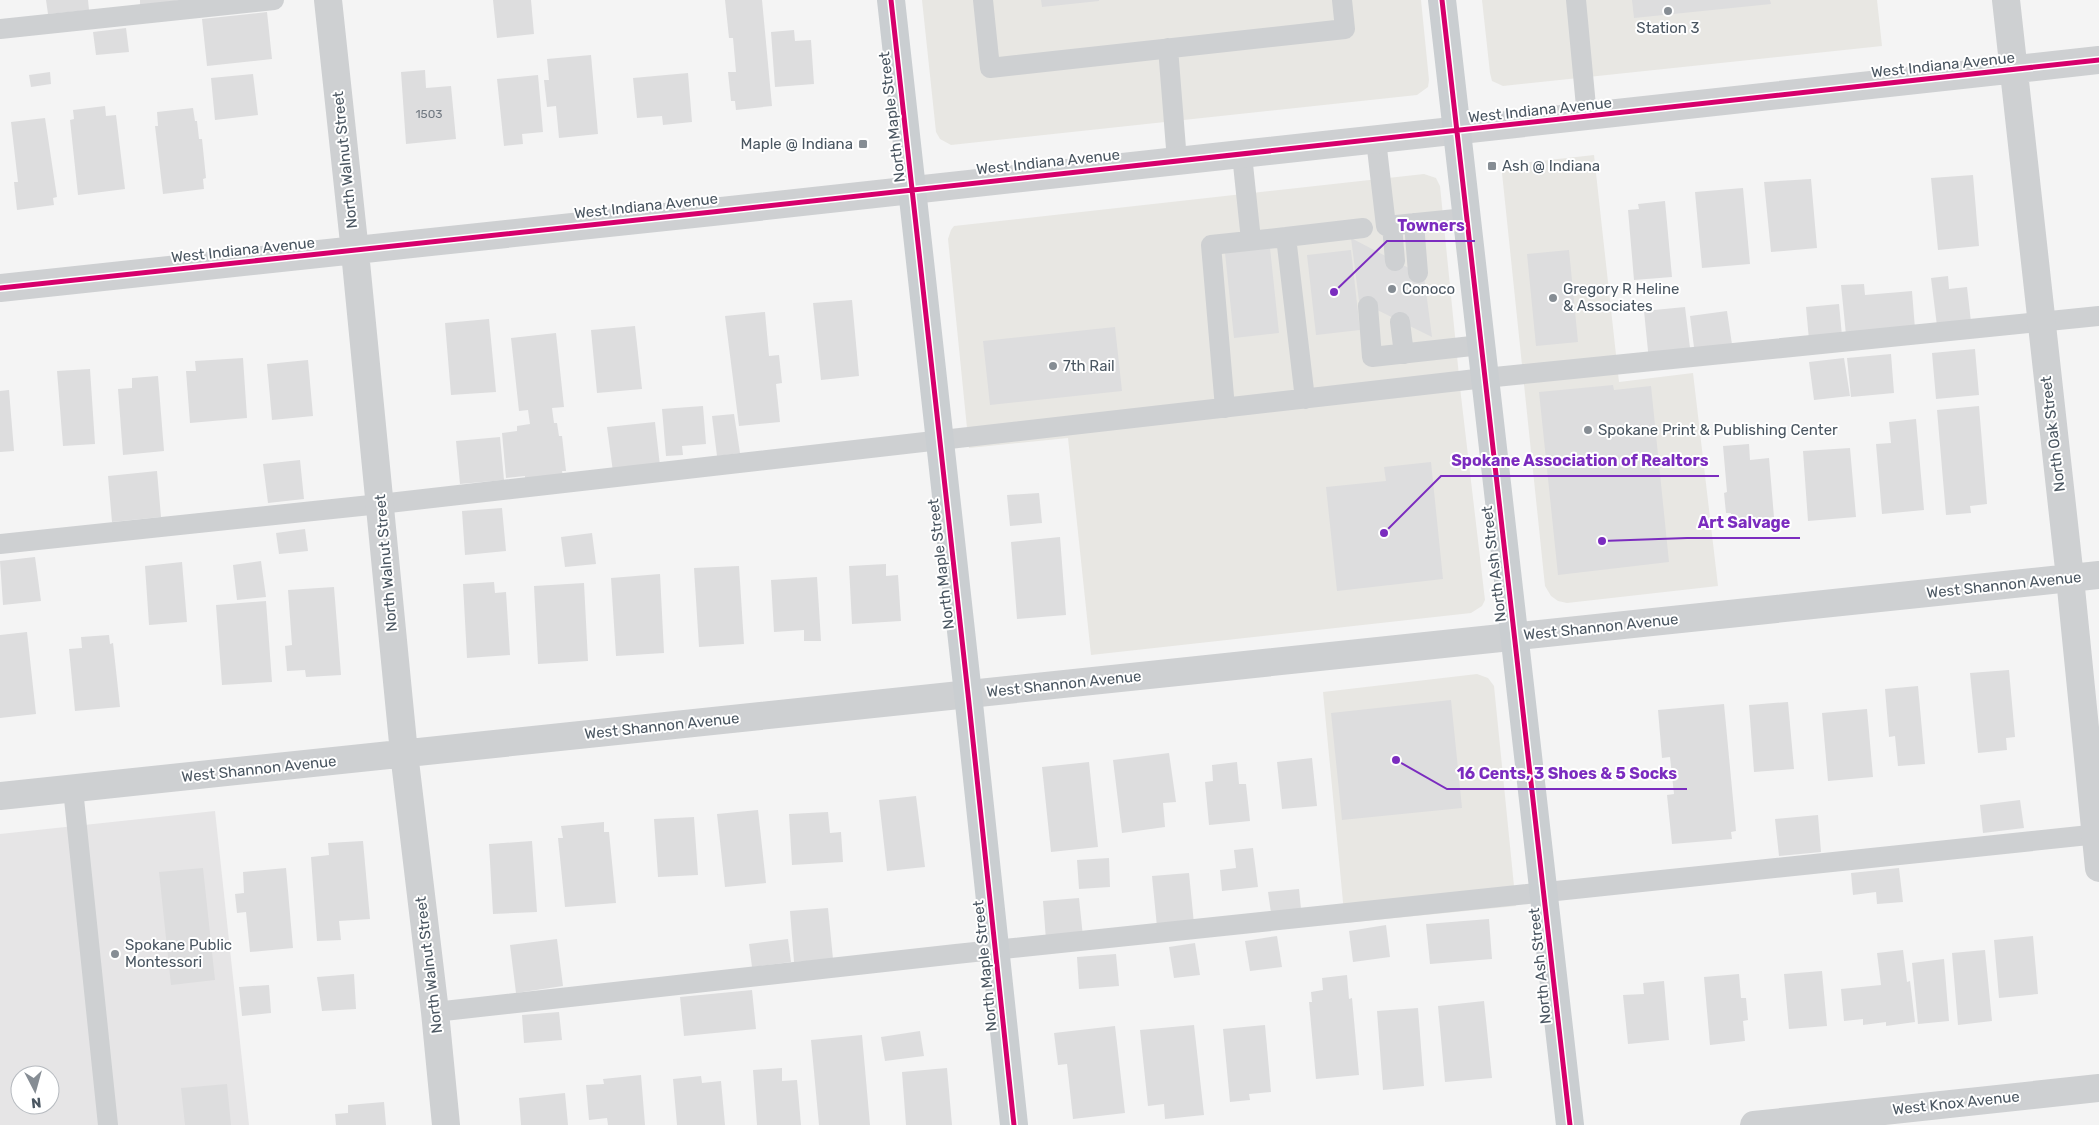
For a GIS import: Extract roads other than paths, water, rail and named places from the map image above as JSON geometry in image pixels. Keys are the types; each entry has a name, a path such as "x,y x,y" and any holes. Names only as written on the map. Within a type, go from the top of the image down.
{"main road":[{"name":"North Maple Street","path":"891,0 1014,1125"},
{"name":"North Ash Street","path":"1442,0 1570,1125"}],"street":[{"name":"North Walnut Street","path":"328,0 355,252 404,753 435,1012 446,1125"},
{"name":"North Oak Street","path":"2006,0 2012,70 2070,578 2099,868"},
{"name":"West Indiana Avenue","path":"0,288 355,252 913,189 1456,132 2099,60"},
{"name":"West Shannon Avenue","path":"0,796 2099,575"},
{"name":"West Knox Avenue","path":"1754,1125 2099,1088"}],"lane":[{"path":"0,29 274,0"},
{"path":"983,0 990,68 1345,29 1342,0"},
{"path":"1576,0 1587,117"},
{"path":"1168,48 1177,161"},
{"path":"1376,140 1395,261"},
{"path":"1242,154 1251,240"},
{"path":"1226,408 1211,245 1286,236 1363,236 1389,226 1466,218"},
{"path":"1414,223 1418,273"},
{"path":"1286,236 1305,399"},
{"path":"1368,306 1372,357 1404,354 1425,342 1481,345"},
{"path":"0,544 380,504 1485,378 2099,316"},
{"path":"1400,322 1404,354"},
{"path":"73,789 108,1125"},
{"path":"435,1012 995,950 2097,834"}],"place":[{"name":"Station 3","path":"1668,11"},
{"name":"Maple @ Indiana","path":"863,144"},
{"name":"Ash @ Indiana","path":"1492,166"},
{"name":"Conoco","path":"1392,289"},
{"name":"Towners","path":"1334,292"},
{"name":"Gregory R Heline & Associates","path":"1553,298"},
{"name":"7th Rail","path":"1053,366"},
{"name":"Spokane Print & Publishing Center","path":"1588,430"},
{"name":"Spokane Association of Realtors","path":"1384,533"},
{"name":"Art Salvage","path":"1602,541"},
{"name":"16 Cents, 3 Shoes & 5 Socks","path":"1396,760"},
{"name":"Spokane Public Montessori","path":"115,954"}]}
